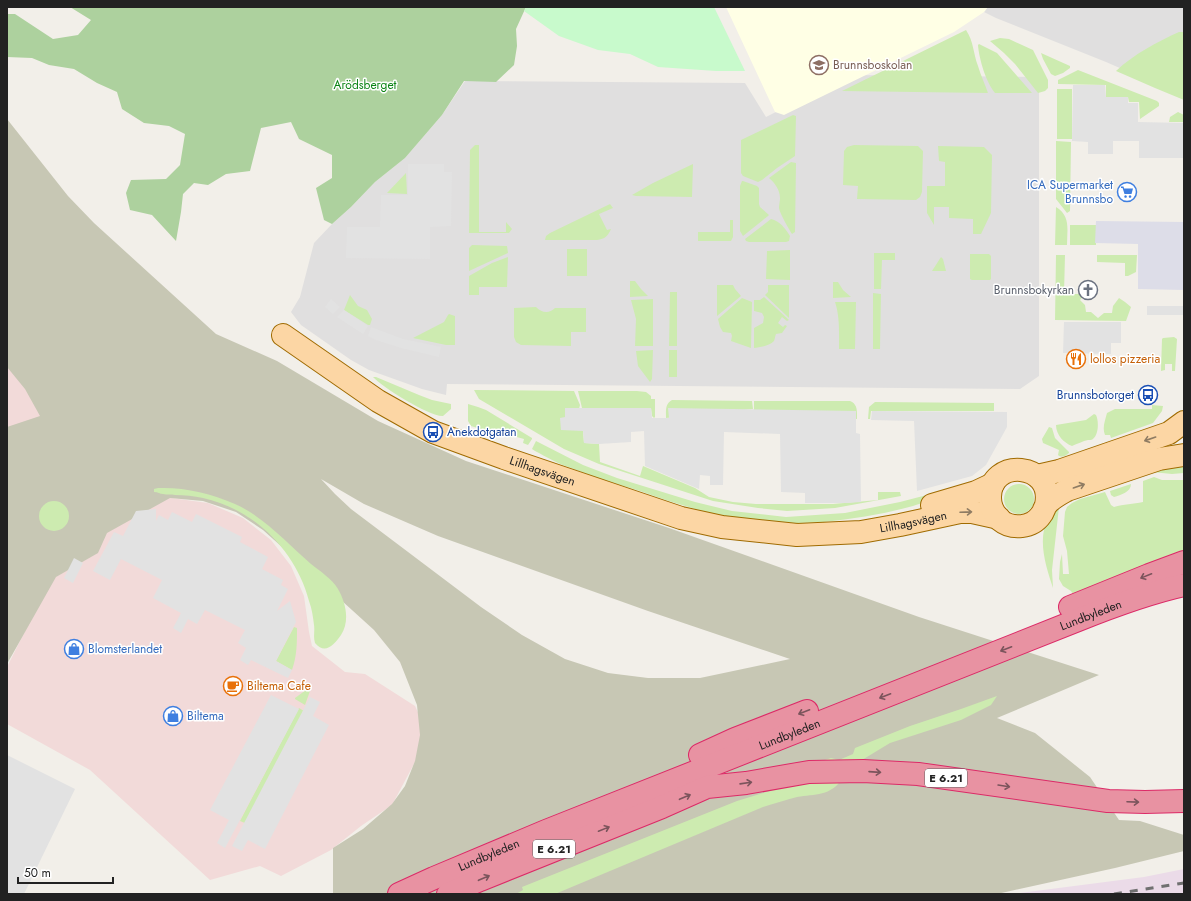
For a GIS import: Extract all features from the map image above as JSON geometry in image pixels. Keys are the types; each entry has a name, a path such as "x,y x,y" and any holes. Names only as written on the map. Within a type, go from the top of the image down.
{"highway":[{"name":"E 6.21","path":"546,831 568,815 735,739 1184,562"},
{"name":"Lundbyleden","path":"399,894 546,831 1078,620 1127,601 1161,590 1184,585"},
{"name":"Lundbyleden","path":"448,894 662,807 707,787 746,783 809,772 863,771 918,774 1108,801 1184,801"}],"main road":[{"name":"Lillhagsvägen","path":"283,336 378,401 433,432 681,518 722,527 797,535 861,532 892,527 960,512 972,512 999,518 1011,525 1028,525 1039,518 1046,505 1067,490 1159,459 1184,455"},
{"path":"1184,422 1182,430 1184,441"},
{"path":"1036,476 1059,471 1169,433 1184,422"},
{"name":"Lillhagsvägen","path":"827,534 859,522 898,514 976,492 993,484 1002,474 1012,470 1028,471 1036,476"},
{"path":"1036,476 1046,489 1046,505"},
{"path":"993,484 990,493 990,502 993,511 999,518"}],"shaded area":[{"name":"Brunnsboskolan","path":"726,7 988,7 984,12 954,32 784,115 775,112"},
{"path":"988,7 1184,7 1184,96 1106,62 996,18 984,12"},
{"path":"849,75 1039,77 1039,376 1020,389 447,384 446,395 422,389 369,370 351,360 301,325 291,312 300,297 314,243 375,182 405,158 442,115 465,81 745,83 766,117"},
{"path":"1073,85 1105,85 1106,97 1128,97 1128,103 1138,103 1138,122 1184,123 1184,158 1139,158 1139,141 1113,141 1113,154 1088,154 1088,142 1072,141"},
{"path":"7,119 68,196 94,223 216,334 277,361 378,421 466,461 669,528 919,617 1099,675 997,718 1035,733 1090,777 1119,820 1140,821 1184,835 1184,851 997,894 333,894 333,848 363,829 392,804 405,786 415,761 420,735 417,705 400,662 374,630 263,530 236,512 203,501 170,498 107,533 98,553 56,577 7,664 7,427 40,416 25,389 7,367","holes":["321,479 364,504 438,536 648,611 790,659 700,678 648,678 608,673 565,659 522,635 481,607 351,509"]},
{"path":"408,164 444,164 444,172 452,172 451,226 430,227 430,259 346,258 347,227 380,227 381,195 408,195"},
{"path":"1096,221 1184,222 1184,290 1138,289 1138,244 1095,243"},
{"path":"331,299 340,307 333,314 325,307"},
{"path":"1147,306 1184,306 1184,315 1147,315"},
{"path":"344,310 368,326 363,334 337,317"},
{"path":"1064,322 1121,322 1121,343 1111,343 1111,354 1063,353"},
{"path":"371,327 403,339 441,347 439,357 401,348 376,340 368,336"},
{"path":"7,362 46,418 7,480"},
{"path":"565,408 651,408 652,418 669,418 668,408 856,411 856,433 860,434 861,502 805,503 805,493 781,492 780,434 724,432 723,485 710,485 710,476 700,475 699,489 645,466 644,431 631,432 631,442 599,444 584,443 583,431 561,430 560,418 565,417"},
{"path":"872,411 1007,412 1007,427 986,465 972,476 917,491 914,421 871,420"},
{"path":"164,497 208,503 243,518 271,540 291,566 304,596 312,646 345,672 365,674 415,706 425,727 415,762 392,805 361,826 331,850 281,876 260,866 210,880 90,770 7,724 7,667 61,559"},
{"path":"156,509 156,521 159,515 168,520 172,512 192,522 196,514 242,537 240,542 268,557 262,569 283,580 281,585 288,589 277,611 290,601 296,622 276,661 292,670 288,678 251,660 248,665 240,660 246,648 238,643 245,630 205,610 197,624 188,619 181,633 173,628 181,613 153,598 162,580 121,559 110,580 93,571 114,532 123,536 136,511"},
{"path":"74,558 83,563 73,583 64,578"},
{"path":"271,695 299,709 225,848 217,843 229,820 210,810"},
{"path":"310,697 320,702 313,716 329,725 265,849 248,840 242,851 232,846"},
{"path":"7,755 75,789 24,894 7,894"},
{"path":"1184,869 1184,894 1012,894 1144,877"}],"green space":[{"name":"Arödsberget","path":"70,7 526,7 516,29 517,46 514,65 496,82 464,81 442,115 405,158 375,182 332,224 324,220 316,188 332,178 332,155 299,139 291,122 261,128 250,171 226,174 208,185 194,183 183,194 176,241 152,215 130,210 126,193 131,180 166,179 180,165 185,134 169,126 144,123 122,109 117,92 97,83 74,69 49,65 32,58 7,57 7,14 15,14 53,39 78,35 91,20"},
{"path":"526,7 714,7 745,71 716,71 658,67 630,54 598,50 559,36 524,11"},
{"path":"966,30 971,39 976,61 988,93 842,91"},
{"path":"1179,32 1184,32 1184,100 1116,71 1130,59 1146,49"},
{"path":"1000,38 1009,39 1033,50 1048,80 1048,88 1045,91 1038,93 1015,64 990,41"},
{"path":"979,44 997,53 1032,93 995,93 989,83 981,63"},
{"path":"1041,53 1070,66 1070,68 1055,76 1051,74"},
{"path":"1078,70 1157,101 1159,106 1140,119 1139,102 1129,102 1128,97 1106,97 1106,85 1058,84 1058,80"},
{"path":"1057,89 1072,89 1072,139 1057,139"},
{"path":"1178,112 1184,115 1184,122 1169,122 1170,117"},
{"path":"793,115 796,116 795,156 758,182 743,176 741,173 741,140"},
{"path":"1056,141 1071,142 1070,211 1067,213 1056,199"},
{"path":"475,145 479,145 479,232 506,232 506,222 512,229 509,233 469,233 470,150"},
{"path":"854,145 918,146 923,151 922,192 920,197 916,200 857,199 858,186 843,185 844,151 847,147"},
{"path":"938,146 984,147 992,155 991,213 981,234 973,234 973,219 949,218 949,207 934,207 934,225 927,213 927,186 945,186 945,162 939,161"},
{"path":"791,162 796,163 795,232 792,234 779,208 780,195 778,189 769,178"},
{"path":"693,164 692,197 632,195 653,183"},
{"path":"406,173 407,194 387,193"},
{"path":"742,181 759,188 760,207 769,215 743,236 740,231 740,186"},
{"path":"610,204 613,208 599,214 607,230 611,229 604,238 597,240 545,240 546,236 550,233"},
{"path":"1056,207 1061,211 1066,219 1067,245 1055,245"},
{"path":"771,219 780,223 790,236 789,241 746,241 745,239"},
{"path":"730,220 733,220 733,237 731,241 698,241 698,232 730,232"},
{"path":"1070,225 1096,225 1096,245 1070,245"},
{"path":"472,245 507,246 508,253 469,271 469,248"},
{"path":"567,249 587,249 587,276 567,276"},
{"path":"790,250 790,280 766,279 767,251"},
{"path":"874,253 895,253 895,260 882,260 881,289 874,289"},
{"path":"970,254 989,254 991,256 990,280 970,279"},
{"path":"1056,255 1065,255 1064,294 1085,294 1080,300 1085,305 1086,312 1091,312 1098,318 1104,313 1112,313 1113,306 1119,298 1131,307 1126,321 1055,320"},
{"path":"1097,255 1137,255 1136,272 1125,276 1125,263 1097,262"},
{"path":"508,257 507,287 479,287 479,295 469,295 469,276 492,263"},
{"path":"941,257 943,259 946,271 932,271"},
{"path":"630,281 635,281 648,296 630,297"},
{"path":"833,282 838,282 843,290 851,297 833,298"},
{"path":"717,285 733,285 741,296 717,316"},
{"path":"768,285 789,285 789,318 765,295 768,292"},
{"path":"670,292 677,292 677,346 669,346"},
{"path":"873,293 881,294 880,349 873,349"},
{"path":"350,295 358,306 367,310 372,319 370,325 344,310"},
{"path":"764,297 789,320 787,321 782,317 778,323 783,327 785,325 787,326 782,333 776,334 772,343 754,348 754,328 763,323 764,317 762,313 754,311 754,300 760,300"},
{"path":"742,298 752,302 751,348 731,341 731,333 723,332 718,319"},
{"path":"653,299 653,346 635,346 636,319 631,300"},
{"path":"835,302 856,302 855,349 839,349 838,319"},
{"path":"536,307 541,311 546,312 555,308 586,308 586,332 571,332 571,346 521,345 516,342 514,337 514,308"},
{"path":"449,314 455,316 455,345 446,345 413,338 444,322"},
{"path":"1174,337 1177,339 1175,371 1172,371 1172,364 1165,364 1165,370 1161,371 1162,339"},
{"path":"653,350 652,379 650,382 638,366 636,351"},
{"path":"669,350 677,350 677,377 669,377"},
{"path":"373,377 432,400 451,404 451,409 443,416 428,412 396,394"},
{"path":"474,390 574,391 580,405 579,409 565,408 583,431 584,443 599,444 600,462 640,476 643,466 695,488 709,497 733,502 756,504 833,504 878,500 878,492 900,492 901,496 835,508 787,511 713,501 599,464 564,449 479,399"},
{"path":"578,391 646,392 651,396 651,399 655,399 655,417 654,418 652,416 651,408 582,408"},
{"path":"672,400 752,401 753,409 666,418 667,405"},
{"path":"754,401 850,401 856,406 857,419 754,410"},
{"path":"875,402 994,403 994,411 871,411 870,419 868,419 869,407"},
{"path":"468,404 486,410 532,439 528,445 523,443 524,439 513,436 511,438 471,426 468,421"},
{"path":"1152,405 1163,406 1162,411 1153,423 1111,438 1110,435 1105,435 1104,427 1107,413 1115,409 1152,409"},
{"path":"1094,414 1097,418 1098,429 1096,436 1091,440 1072,446 1063,441 1057,432 1056,425 1086,420"},
{"path":"1049,427 1052,428 1055,438 1069,453 1059,456 1059,450 1043,443 1042,439"},
{"path":"536,441 583,465 617,478 695,502 732,511 786,517 845,513 900,502 973,483 994,470 995,471 985,482 947,497 858,518 807,523 757,521 708,512 596,477 562,464 535,451 532,449"},
{"path":"1162,463 1184,465 1184,473 1172,474 1152,472"},
{"path":"1154,477 1162,480 1184,480 1184,553 1076,599 1071,591 1063,586 1059,579 1062,554 1063,574 1069,574 1067,551 1063,536 1065,512 1067,507 1080,499 1105,492 1111,505 1114,507 1143,502 1143,481"},
{"path":"1019,484 1030,488 1034,499 1030,510 1019,514 1008,510 1004,499 1008,488"},
{"path":"1131,484 1131,487 1125,493 1114,497 1111,495 1110,491"},
{"path":"154,489 187,490 226,500 246,509 275,531 329,579 338,589 346,612 344,630 341,635 332,645 326,648 319,647 315,643 312,613 303,583 294,565 283,549 256,522 222,504 203,498 154,492"},
{"path":"54,501 60,502 68,510 68,522 60,530 54,531 48,530 40,522 39,516 40,510 48,502"},
{"path":"1059,507 1052,570 1053,588 1045,562 1043,535 1048,518"},
{"path":"294,627 297,628 297,644 292,670 276,661"},
{"path":"306,690 310,691 305,705 295,698"},
{"path":"997,696 991,705 961,720 890,743 857,763 822,761 831,758 839,760 853,754 855,748 910,726"},
{"path":"299,708 304,711 245,823 240,821"},
{"path":"842,779 833,789 822,793 797,797 763,807 555,894 516,894 523,890 522,887 737,801 779,788 815,781"}],"railway":[{"path":"1114,894 1184,883"}],"place":[{"name":"Brunnsboskolan","path":"819,65"},
{"name":"ICA Supermarket Brunnsbo","path":"1127,192"},
{"name":"Brunnsbokyrkan","path":"1088,290"},
{"name":"lollos pizzeria","path":"1076,359"},
{"name":"Brunnsbotorget","path":"1148,395"},
{"name":"Anekdotgatan","path":"433,432"},
{"name":"Blomsterlandet","path":"74,649"},
{"name":"Biltema Cafe","path":"233,686"},
{"name":"Biltema","path":"173,716"}]}
